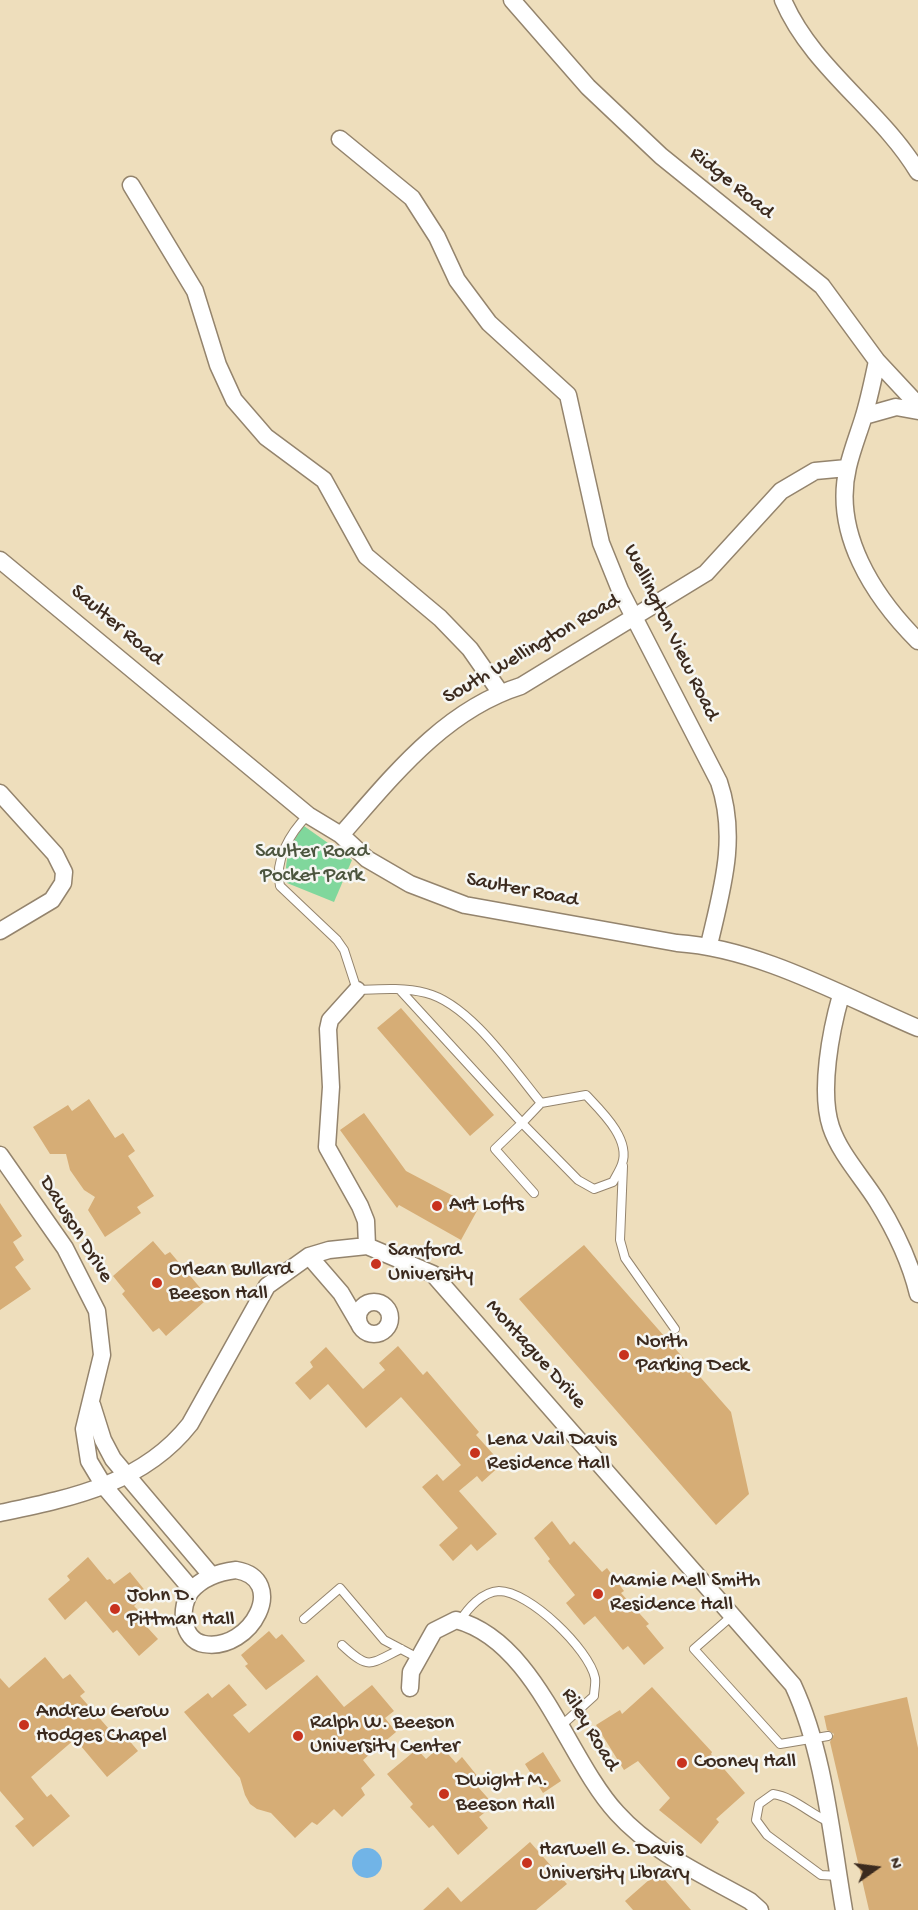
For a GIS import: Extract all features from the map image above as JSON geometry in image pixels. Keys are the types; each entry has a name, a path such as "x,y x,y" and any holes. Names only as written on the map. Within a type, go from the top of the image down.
{"street":[{"name":"Ridge Road","path":"512,0 588,87 661,156 822,286 877,361 918,405"},
{"path":"783,0 790,16 818,55 902,145 918,172"},
{"name":"Wellington View Road","path":"340,139 412,198 437,237 457,280 489,323 568,396 601,543 634,618 719,782 728,807 726,869 709,945"},
{"path":"131,185 195,291 218,365 234,400 266,436 324,480 366,556 440,618 470,649 500,692"},
{"path":"877,361 864,416 847,468 845,500 853,543 869,583 918,641"},
{"path":"864,416 896,407 918,411"},
{"name":"South Wellington Road","path":"341,835 404,764 454,720 500,692 521,686 706,573 781,491 815,471 847,468"},
{"name":"Saulter Road","path":"0,560 308,815 341,835 368,860 410,884 465,905 676,943 709,945 771,965 918,1028"},
{"path":"0,793 55,855 64,872 63,883 52,900 0,931"},
{"path":"357,990 330,1020 328,1029 331,1104 327,1147 360,1206 366,1221 367,1246"},
{"path":"841,995 829,1038 827,1095 830,1126 878,1203 911,1264 918,1294"},
{"name":"Dawson Drive","path":"0,1155 64,1248 97,1311 102,1355 92,1405 84,1429 89,1461 104,1486 192,1590"},
{"name":"Montague Drive","path":"0,1513 63,1500 104,1486 152,1463 174,1444 189,1424 267,1286 309,1256 329,1250 367,1246 433,1274 792,1685 807,1717 821,1738 829,1822 844,1910"},
{"path":"309,1256 341,1293 362,1330 371,1334 386,1329 390,1319 387,1308 372,1301 341,1293"},
{"path":"358,1322 359,1310 372,1301"},
{"name":"Dawson Drive","path":"92,1405 103,1440 126,1476 211,1575"},
{"path":"236,1570 244,1571 260,1589 260,1608 251,1628 244,1633 217,1644 201,1644 192,1638 183,1615 192,1590 211,1575 236,1570"},
{"path":"410,1688 411,1672 435,1631 456,1620 460,1622"},
{"name":"Riley Road","path":"460,1622 477,1626 519,1664 562,1725 603,1797 631,1828 663,1852 750,1901 760,1910"}],"lane":[{"path":"308,815 297,825 281,857 278,876 280,886 337,940 344,950 357,990 400,990 427,993 452,1003 489,1041 542,1103"},
{"path":"400,990 522,1123 578,1180 594,1189 613,1182 623,1163"},
{"path":"534,1193 495,1149 542,1103 586,1095 608,1119 622,1146 620,1240 625,1258 675,1329"},
{"path":"303,1619 340,1588 384,1640 418,1658"},
{"path":"460,1622 477,1599 497,1591 518,1595 558,1625 587,1658 595,1678 594,1696 562,1725"},
{"path":"733,1615 694,1649 780,1744 821,1738"},
{"path":"342,1645 361,1663 367,1664 401,1649"},
{"path":"829,1822 810,1814 786,1796 773,1794 759,1804 756,1820 767,1835 821,1875 838,1876"}],"green space":[{"name":"Saulter Road Pocket Park","path":"304,826 352,860 334,902 287,883 286,867 289,853"}],"water":[{"path":"367,1848 378,1852 382,1863 378,1874 367,1878 356,1874 352,1863 356,1852"}],"building":[{"path":"401,1008 494,1115 470,1136 377,1028"},
{"path":"89,1099 115,1138 123,1133 135,1151 128,1156 154,1196 137,1207 141,1213 105,1237 88,1210 95,1197 84,1190 70,1170 66,1154 50,1154 33,1127 68,1105 72,1111"},
{"path":"364,1113 406,1171 478,1209 461,1240 399,1205 397,1208 340,1130"},
{"path":"0,1203 22,1236 13,1242 24,1260 15,1267 31,1289 0,1310"},
{"name":"Orlean Bullard Beeson Hall","path":"153,1241 165,1255 170,1252 202,1290 197,1294 204,1302 166,1336 159,1328 153,1332 122,1294 125,1291 113,1276"},
{"name":"North Parking Deck","path":"584,1245 731,1412 749,1494 716,1525 519,1299"},
{"name":"Lena Vail Davis Residence Hall","path":"398,1346 423,1375 427,1371 479,1432 476,1435 502,1464 482,1482 477,1476 459,1491 497,1534 477,1551 471,1544 453,1561 439,1545 458,1528 422,1487 437,1474 443,1481 461,1465 401,1397 366,1428 328,1384 310,1400 295,1383 313,1367 310,1362 326,1347 363,1389 385,1370 379,1363"},
{"name":"Mamie Mell Smith Residence Hall","path":"552,1521 570,1545 574,1541 602,1572 607,1568 624,1591 621,1593 649,1624 646,1626 664,1648 644,1665 628,1646 623,1650 595,1616 584,1625 566,1603 575,1595 548,1561 550,1559 534,1538"},
{"name":"John D. Pittman Hall","path":"88,1557 107,1580 110,1579 114,1584 130,1572 147,1593 134,1606 141,1613 137,1616 158,1639 139,1656 117,1630 113,1633 86,1601 65,1620 48,1599 70,1580 67,1576"},
{"path":"269,1631 276,1639 282,1634 305,1661 266,1690 245,1666 248,1664 241,1655"},
{"path":"45,1657 63,1679 70,1674 85,1692 80,1696 116,1737 122,1732 138,1751 107,1777 75,1739 31,1777 47,1797 51,1794 70,1816 33,1847 15,1826 24,1819 0,1791 0,1678 9,1688"},
{"name":"Ralph W. Beeson University Center","path":"317,1675 344,1707 372,1685 394,1711 385,1718 396,1732 363,1760 375,1775 361,1788 365,1795 342,1817 334,1809 317,1825 312,1822 295,1838 271,1813 257,1809 250,1804 240,1778 184,1712 208,1693 212,1698 229,1684 247,1705 233,1715 249,1733"},
{"name":"Cooney Hall","path":"652,1687 712,1752 711,1754 745,1793 716,1819 719,1822 701,1844 659,1810 670,1798 638,1761 624,1770 596,1725 620,1710 622,1714"},
{"path":"907,1697 918,1748 918,1910 869,1910 830,1742 834,1734 827,1730 824,1716"},
{"name":"Dwight M. Beeson Hall","path":"441,1746 456,1763 462,1757 483,1783 478,1787 494,1805 479,1817 488,1828 458,1855 433,1825 429,1828 410,1807 413,1804 387,1774 417,1749 426,1759"},
{"path":"543,1752 561,1781 543,1793 525,1764"},
{"name":"Harwell G. Davis University Library","path":"530,1842 567,1884 536,1910 423,1910 448,1887 461,1902"},
{"path":"658,1872 691,1910 633,1910 625,1901"}],"place":[{"name":"Art Lofts","path":"437,1206"},
{"name":"Samford University","path":"376,1264"},
{"name":"Orlean Bullard Beeson Hall","path":"157,1283"},
{"name":"North Parking Deck","path":"624,1355"},
{"name":"Lena Vail Davis Residence Hall","path":"475,1453"},
{"name":"Mamie Mell Smith Residence Hall","path":"598,1594"},
{"name":"John D. Pittman Hall","path":"115,1609"},
{"name":"Andrew Gerow Hodges Chapel","path":"24,1725"},
{"name":"Ralph W. Beeson University Center","path":"298,1736"},
{"name":"Cooney Hall","path":"682,1763"},
{"name":"Dwight M. Beeson Hall","path":"444,1794"},
{"name":"Harwell G. Davis University Library","path":"527,1863"}]}
